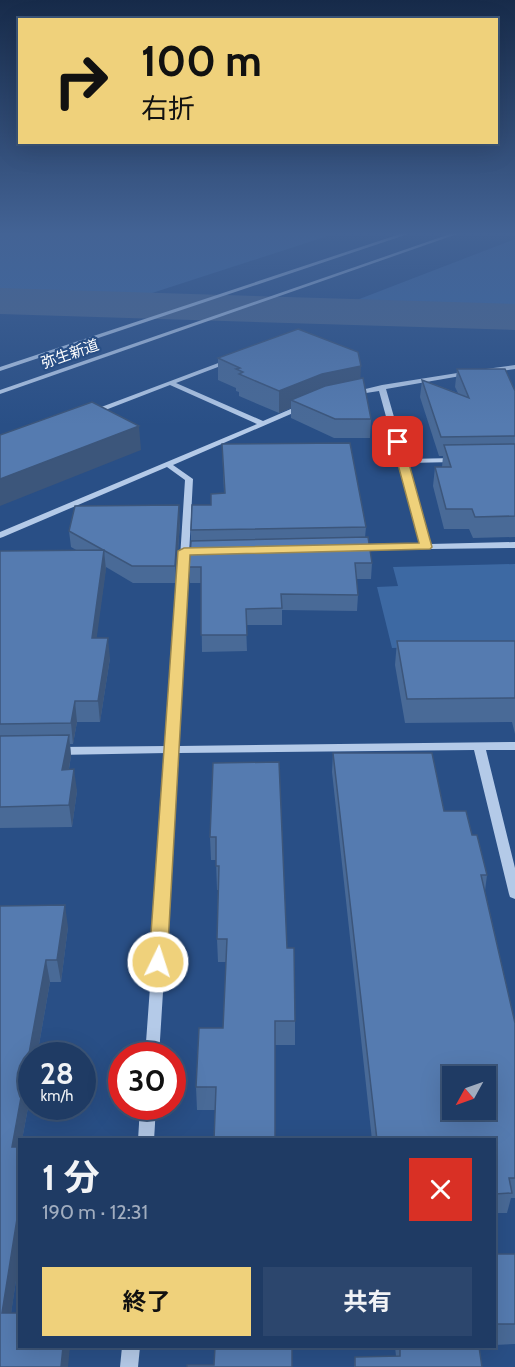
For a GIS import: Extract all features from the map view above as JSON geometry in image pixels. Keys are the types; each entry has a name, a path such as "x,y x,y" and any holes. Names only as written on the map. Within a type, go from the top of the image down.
{"street":[{"name":"弥生新道","path":"0,369 213,298"},
{"name":"弥生新道","path":"0,392 269,298"},
{"path":"85,415 242,356"},
{"path":"342,395 515,366"},
{"path":"170,383 263,424"},
{"path":"382,387 426,547"},
{"path":"0,526 5,533 312,404"},
{"path":"402,461 470,460"},
{"path":"153,1042 173,750 190,551 189,479 167,464"},
{"path":"345,548 515,545"},
{"path":"479,746 515,894"},
{"path":"46,751 515,746"},
{"path":"146,1138 147,1120"},
{"path":"129,1367 131,1348"}],"shaded area":[{"path":"363,298 515,298 515,310 349,303"},
{"path":"515,564 515,644 392,648 377,587 398,586 393,567"}],"building":[{"path":"298,329 358,352 361,366 322,374 279,391 239,374 243,372 236,369 240,368 218,358"},
{"path":"457,369 505,369 515,391 515,436 441,437 422,380 469,398"},
{"path":"363,378 371,419 335,419 291,400 325,386"},
{"path":"92,402 139,426 0,479 0,435"},
{"path":"350,443 366,527 191,530 192,505 211,505 211,494 225,493 222,444"},
{"path":"515,444 515,516 475,517 472,509 446,509 435,467 451,467 444,445"},
{"path":"179,505 175,566 132,566 69,531 75,506"},
{"path":"368,537 372,563 355,563 358,595 281,594 282,608 246,609 247,635 201,635 201,567 189,567 191,541"},
{"path":"104,550 92,638 108,638 98,701 75,701 71,723 0,724 0,551"},
{"path":"397,641 515,641 515,698 407,699"},
{"path":"69,735 62,770 74,769 69,805 0,807 0,736"},
{"path":"333,753 432,753 444,811 466,811 472,835 477,835 487,875 481,875 515,1023 515,1178 509,1178 512,1193 496,1194 496,1138 377,1138"},
{"path":"279,762 287,948 294,948 295,1021 275,1021 275,1138 214,1138 216,1087 196,1087 199,1028 223,1028 227,939 217,939 219,866 216,866 216,837 210,837 213,763"},
{"path":"65,905 57,960 46,960 31,1042 18,1042 18,1114 12,1147 18,1147 18,1213 2,1313 18,1313 18,1348 63,1348 61,1367 0,1367 0,906"},
{"path":"496,1254 515,1254 515,1324 496,1324"},
{"path":"215,1348 292,1348 292,1367 187,1367 187,1365 214,1365"},
{"path":"400,1348 479,1348 482,1367 355,1367 355,1357 400,1356"}],"waterway":[{"path":"0,301 515,317"}],"route":[{"path":"158,962 184,551 426,547 398,442"}]}
